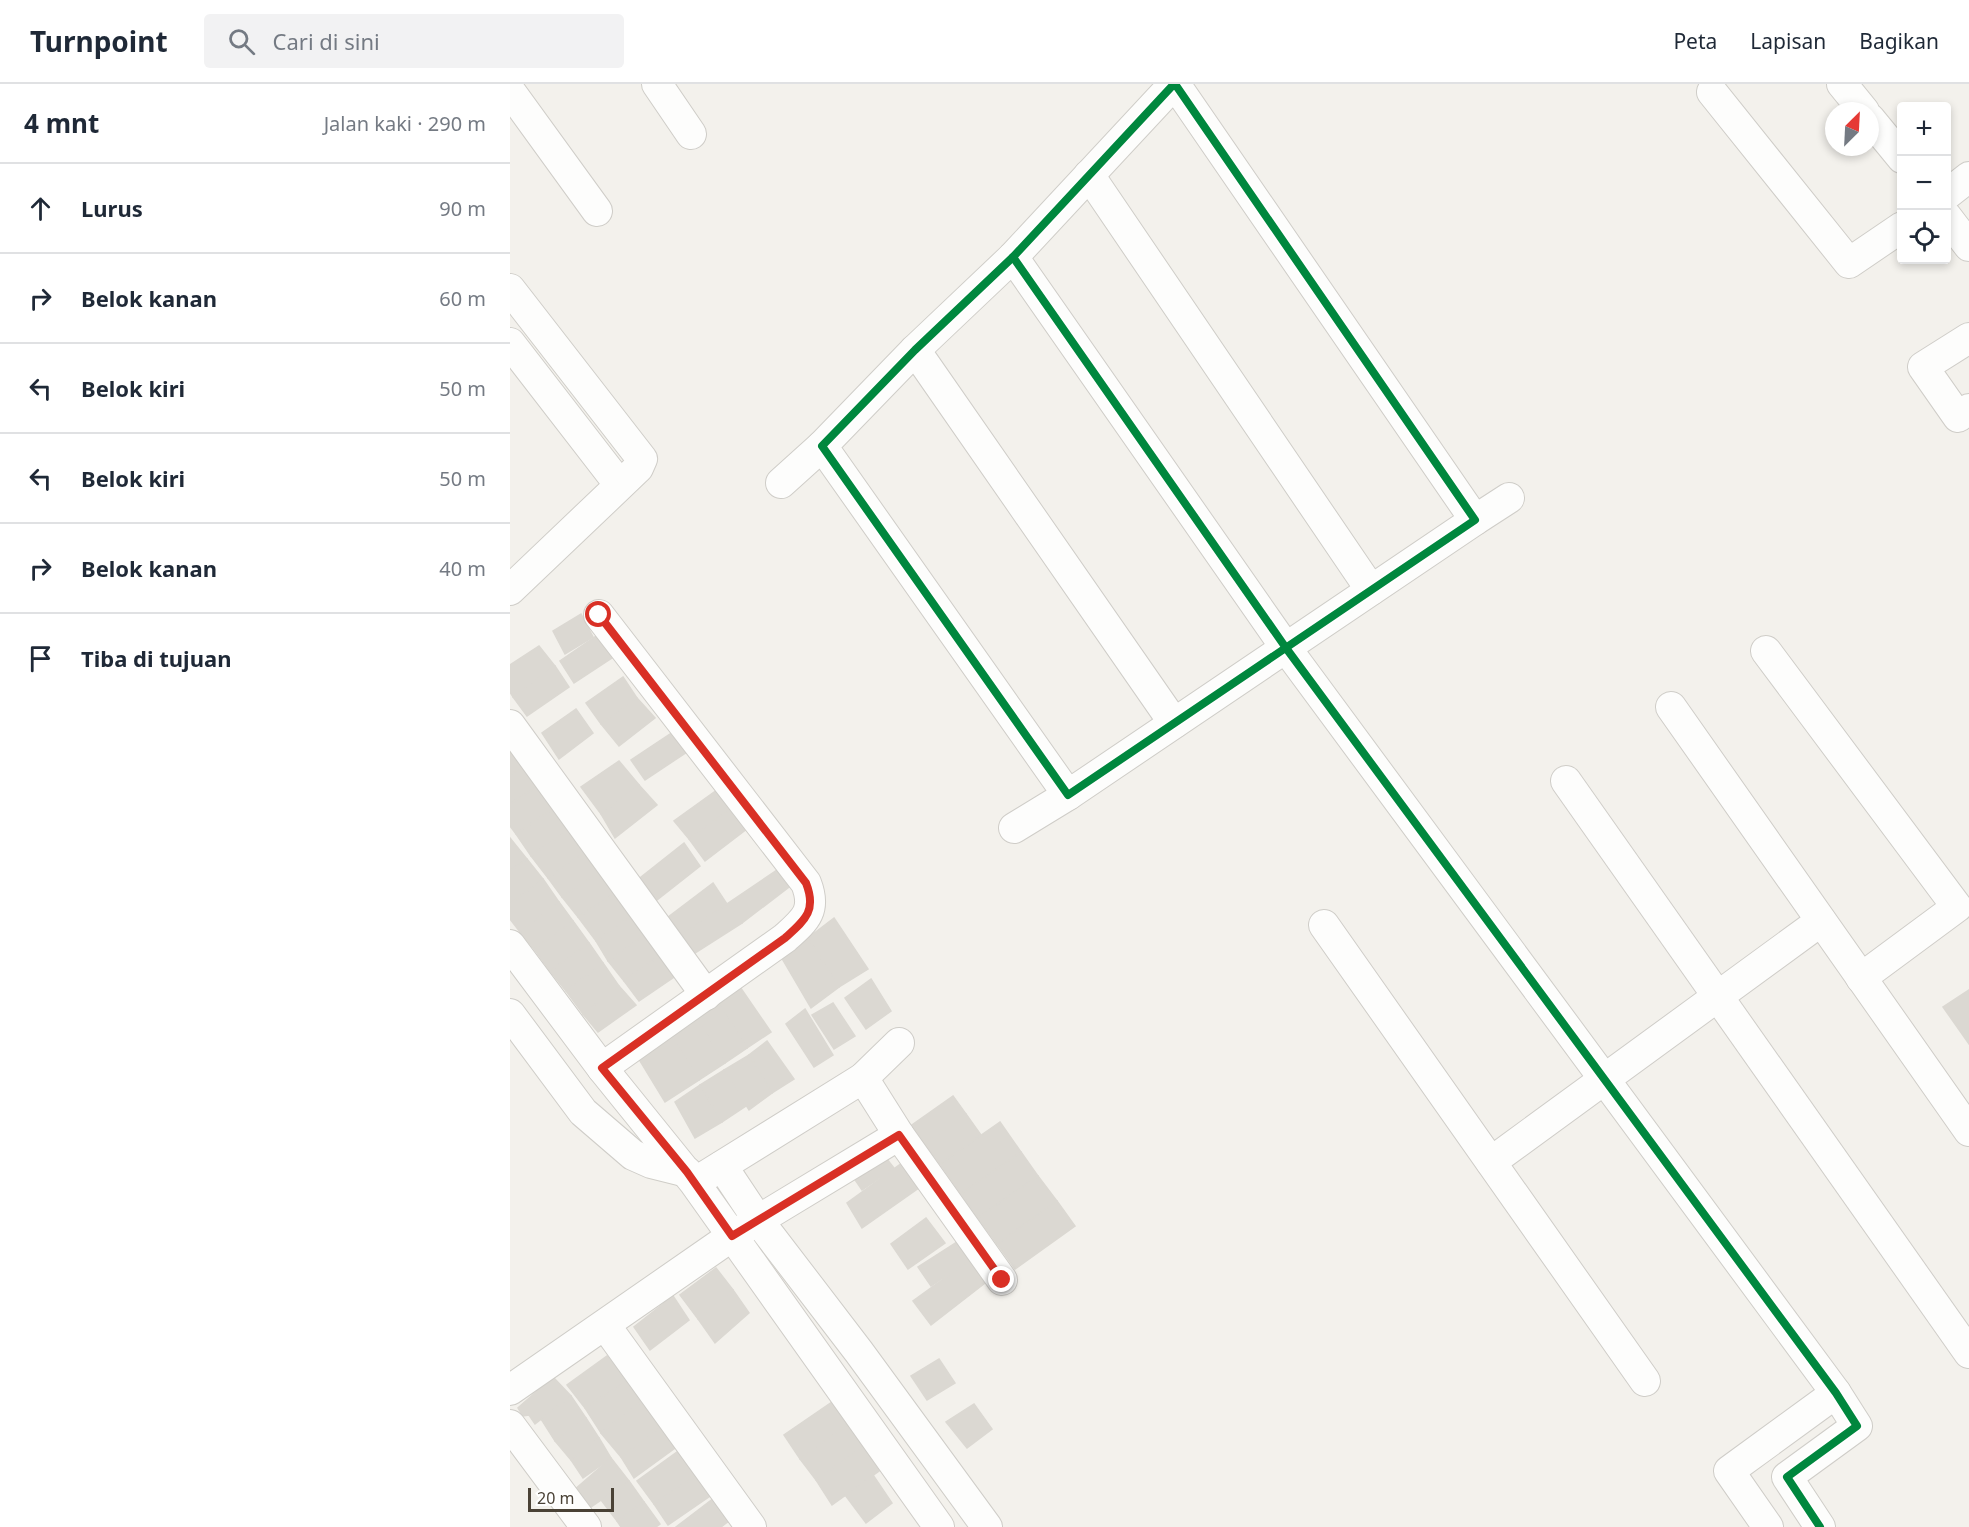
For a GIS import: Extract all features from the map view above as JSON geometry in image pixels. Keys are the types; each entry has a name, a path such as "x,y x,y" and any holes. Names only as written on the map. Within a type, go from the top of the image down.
{"street":[{"path":"657,84 691,134"},
{"path":"781,483 822,446 915,350 1013,257 1174,84 1475,520"},
{"path":"1842,84 1857,102"},
{"path":"510,91 597,211"},
{"path":"1712,92 1850,263 1897,230"},
{"path":"1879,130 1900,156"},
{"path":"1089,175 1371,590"},
{"path":"1951,192 1969,177"},
{"path":"1951,221 1969,246"},
{"path":"1013,257 1286,648 1836,1393 1857,1426 1787,1477 1820,1527"},
{"path":"510,289 641,454 642,459 638,468 510,590"},
{"path":"531,317 512,357 619,484"},
{"path":"1969,338 1923,367 1958,417 1969,409"},
{"path":"915,350 1174,723"},
{"path":"822,446 1068,795"},
{"path":"1014,828 1068,795 1509,498"},
{"path":"599,615 806,883 811,894 811,909 800,924 785,938 602,1068"},
{"path":"1766,651 1958,906 1861,978"},
{"path":"1671,707 1969,1131"},
{"path":"510,724 706,995"},
{"path":"1566,781 1969,1353"},
{"path":"1491,1162 1821,921"},
{"path":"1324,925 1645,1381"},
{"path":"510,945 602,1068 691,1177 930,1524 963,1495"},
{"path":"510,1014 583,1113 633,1155 691,1177 722,1166 863,1078 899,1043"},
{"path":"863,1078 899,1135 1002,1280"},
{"path":"510,1390 732,1236 899,1135"},
{"path":"722,1166 758,1220 859,1352 987,1527"},
{"path":"605,1325 751,1527"},
{"path":"1768,1527 1729,1471 1836,1393"},
{"path":"510,1425 586,1527"}],"building":[{"path":"581,614 593,637 565,654 553,631"},
{"path":"605,630 621,652 574,683 560,661"},
{"path":"539,646 555,666 513,697 510,692 510,665"},
{"path":"555,666 569,687 527,716 513,697"},
{"path":"623,677 637,698 601,724 586,703"},
{"path":"637,698 655,718 619,746 601,724"},
{"path":"576,709 593,733 559,759 542,733"},
{"path":"673,732 687,752 645,780 631,760"},
{"path":"510,750 523,766 510,775"},
{"path":"619,761 639,785 601,814 581,787"},
{"path":"523,766 538,786 510,804 510,775"},
{"path":"639,785 657,805 615,838 601,814"},
{"path":"538,786 554,808 516,834 510,826 510,804"},
{"path":"717,790 733,807 689,839 674,821"},
{"path":"733,807 748,828 705,861 689,839"},
{"path":"554,808 570,829 531,856 516,834"},
{"path":"570,829 587,850 548,878 531,856"},
{"path":"510,838 527,859 510,871"},
{"path":"684,843 700,866 657,900 640,878"},
{"path":"587,850 602,871 562,897 548,878"},
{"path":"527,859 543,879 510,904 510,871"},
{"path":"777,870 789,887 742,923 727,904"},
{"path":"602,871 619,891 578,917 562,897"},
{"path":"543,879 559,902 520,932 510,919 510,904"},
{"path":"713,883 727,904 680,936 667,918"},
{"path":"619,891 635,913 596,941 578,917"},
{"path":"559,902 573,921 534,949 520,932"},
{"path":"727,904 742,923 692,955 680,936"},
{"path":"635,913 647,933 608,961 596,941"},
{"path":"834,918 868,969 839,987 808,938"},
{"path":"573,921 589,943 550,971 534,949"},
{"path":"647,933 662,954 624,981 608,961"},
{"path":"808,938 839,987 811,1008 780,955"},
{"path":"589,943 603,963 566,991 550,971"},
{"path":"662,954 677,975 639,1001 624,981"},
{"path":"603,963 619,986 583,1014 566,991"},
{"path":"871,979 891,1011 866,1029 845,998"},
{"path":"619,986 636,1005 598,1032 583,1014"},
{"path":"740,987 771,1032 747,1048 717,1002"},
{"path":"1969,990 1969,1044 1943,1007"},
{"path":"717,1002 747,1048 725,1063 695,1016"},
{"path":"833,1003 855,1036 834,1049 812,1015"},
{"path":"805,1009 833,1055 814,1067 786,1024"},
{"path":"695,1016 725,1063 699,1080 670,1034"},
{"path":"670,1034 699,1080 665,1102 637,1056"},
{"path":"767,1041 794,1079 772,1093 749,1055"},
{"path":"749,1055 772,1093 749,1110 724,1070"},
{"path":"724,1070 746,1106 722,1122 700,1085"},
{"path":"700,1085 722,1122 695,1138 675,1102"},
{"path":"953,1096 966,1114 925,1144 912,1125"},
{"path":"966,1114 981,1135 940,1164 925,1144"},
{"path":"1000,1122 1021,1152 961,1194 940,1164"},
{"path":"879,1149 894,1168 862,1190 849,1171"},
{"path":"1021,1152 1038,1176 978,1218 961,1194"},
{"path":"906,1160 923,1185 862,1228 847,1203"},
{"path":"1038,1176 1057,1201 997,1244 978,1218"},
{"path":"1057,1201 1075,1226 1015,1269 997,1244"},
{"path":"926,1218 945,1243 908,1269 891,1244"},
{"path":"960,1240 971,1259 931,1286 918,1267"},
{"path":"971,1259 989,1280 931,1325 913,1301"},
{"path":"716,1268 733,1290 698,1319 680,1295"},
{"path":"733,1290 749,1313 715,1343 698,1319"},
{"path":"673,1296 689,1320 650,1350 634,1327"},
{"path":"607,1356 627,1381 585,1408 567,1385"},
{"path":"939,1359 955,1383 927,1400 911,1376"},
{"path":"553,1377 571,1396 535,1424 529,1415 523,1416 518,1408"},
{"path":"627,1381 642,1401 601,1433 585,1408"},
{"path":"571,1396 586,1418 555,1441 541,1419"},
{"path":"642,1401 660,1428 621,1457 601,1433"},
{"path":"832,1402 847,1425 800,1459 784,1435"},
{"path":"974,1404 992,1429 967,1448 946,1422"},
{"path":"586,1418 599,1438 571,1460 555,1441"},
{"path":"847,1425 863,1447 816,1480 800,1459"},
{"path":"660,1428 675,1448 634,1478 621,1457"},
{"path":"599,1438 611,1458 583,1478 571,1460"},
{"path":"863,1447 879,1471 832,1505 816,1480"},
{"path":"677,1452 698,1474 654,1504 637,1481"},
{"path":"611,1458 629,1481 588,1509 574,1490"},
{"path":"698,1474 713,1494 668,1525 654,1504"},
{"path":"873,1475 892,1503 866,1523 845,1495"},
{"path":"629,1481 644,1502 617,1521 601,1500"},
{"path":"714,1498 730,1520 721,1527 676,1527"},
{"path":"644,1502 660,1524 656,1527 621,1527 617,1521"}],"cycle path":[{"path":"1174,84 1013,257 915,350 822,446 1068,795 1475,520 1175,84"},
{"path":"1013,257 1286,648 1836,1393 1857,1426 1787,1477 1820,1527"}],"route":[{"path":"599,615 806,883 811,894 811,909 800,924 785,938 602,1068 687,1172 732,1236 899,1135 1002,1280"}]}
